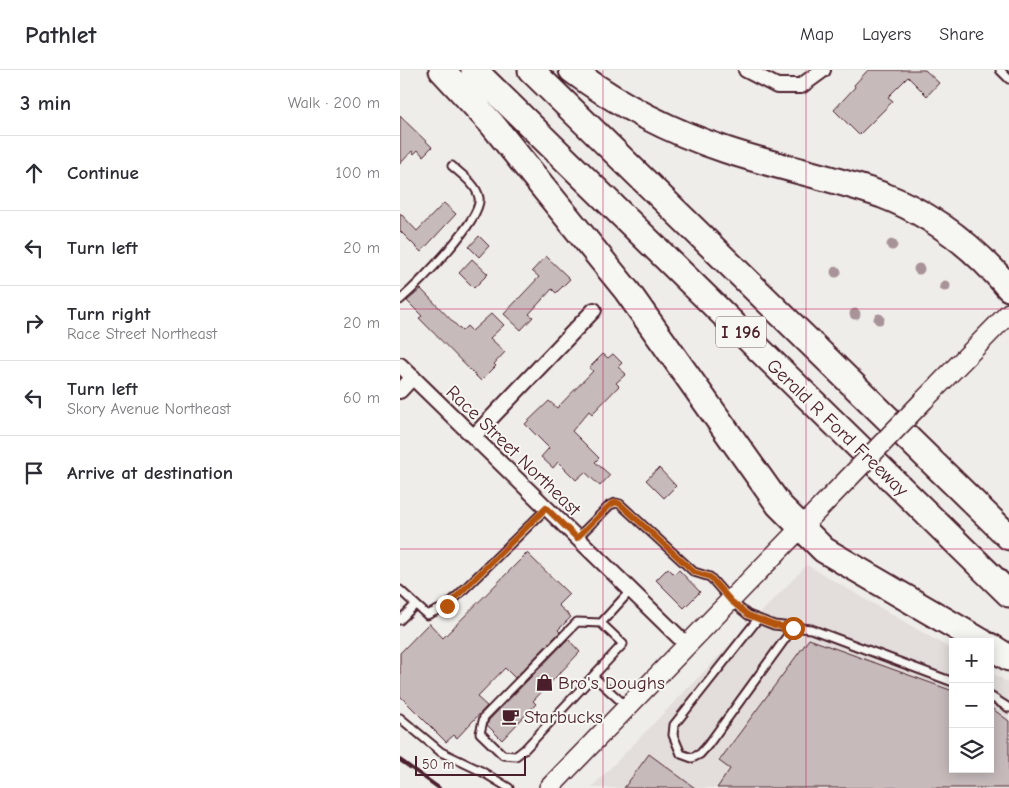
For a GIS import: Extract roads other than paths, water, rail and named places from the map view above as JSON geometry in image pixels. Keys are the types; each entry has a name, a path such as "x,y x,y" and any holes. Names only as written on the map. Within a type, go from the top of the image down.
{"highway":[{"path":"442,70 492,124 627,291 779,505 801,529 824,550 975,638"},
{"name":"Gerald R Ford Freeway","path":"474,70 1009,594"},
{"name":"I 196","path":"531,70 1009,537"},
{"path":"572,70 586,81 656,121 725,150 883,196 929,218 966,244 1009,288"},
{"path":"994,649 1009,658"}],"main road":[{"path":"548,788 688,646 1009,313"}],"street":[{"path":"746,70 777,86 801,86 823,70"},
{"path":"474,436 594,310"},
{"name":"Race Street Northeast","path":"400,365 688,646"},
{"path":"400,390 413,377"}],"lane":[{"path":"1000,70 1009,79"},
{"path":"400,300 439,260 470,223 479,208 479,196 472,184 452,166"},
{"path":"577,538 610,505 616,502 694,572 710,577 731,601 748,615 793,628 811,629 949,681"},
{"path":"400,590 427,615 447,606 546,508"},
{"path":"601,623 631,590"},
{"path":"400,620 415,604"},
{"path":"758,619 674,725 673,736 681,754 692,758 700,754 793,628"},
{"path":"577,622 601,623 623,644 525,749 516,756 503,755 480,733 484,717 577,622"},
{"path":"593,676 628,707"},
{"path":"994,699 1009,708"},
{"path":"400,718 441,752 481,770 509,788"}],"railway":[{"path":"400,760 439,788"}],"place":[{"name":"Bro's Doughs","path":"544,682"},
{"name":"Starbucks","path":"510,716"}]}
